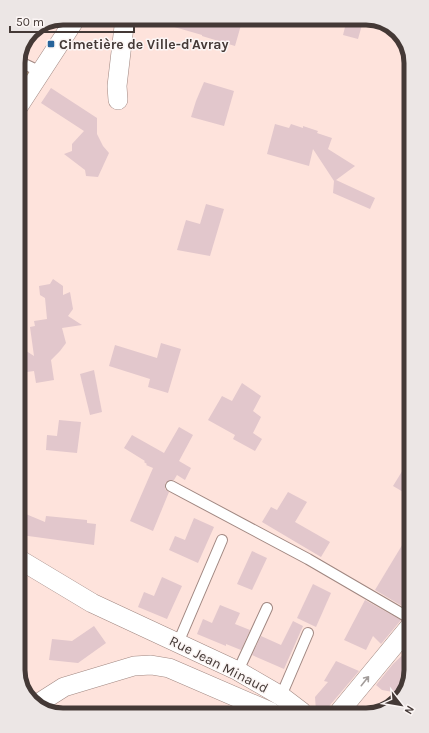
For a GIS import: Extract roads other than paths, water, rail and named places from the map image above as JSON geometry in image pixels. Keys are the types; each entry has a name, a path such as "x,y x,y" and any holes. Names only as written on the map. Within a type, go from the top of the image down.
{"street":[{"path":"25,96 41,72 66,25"},
{"path":"118,100 117,86 124,25"},
{"name":"Rue Jean Minaud","path":"25,563 92,603 238,671 276,704 289,708"},
{"path":"342,708 404,633"},
{"path":"42,702 64,687 134,666 151,664 169,668 276,704"}],"lane":[{"path":"25,64 41,72"},
{"path":"171,486 308,559 404,615"},
{"path":"178,643 222,540"},
{"path":"238,671 267,608"},
{"path":"276,704 308,633"}],"place":[{"name":"Cimetière de Ville-d'Avray","path":"51,44"}]}
